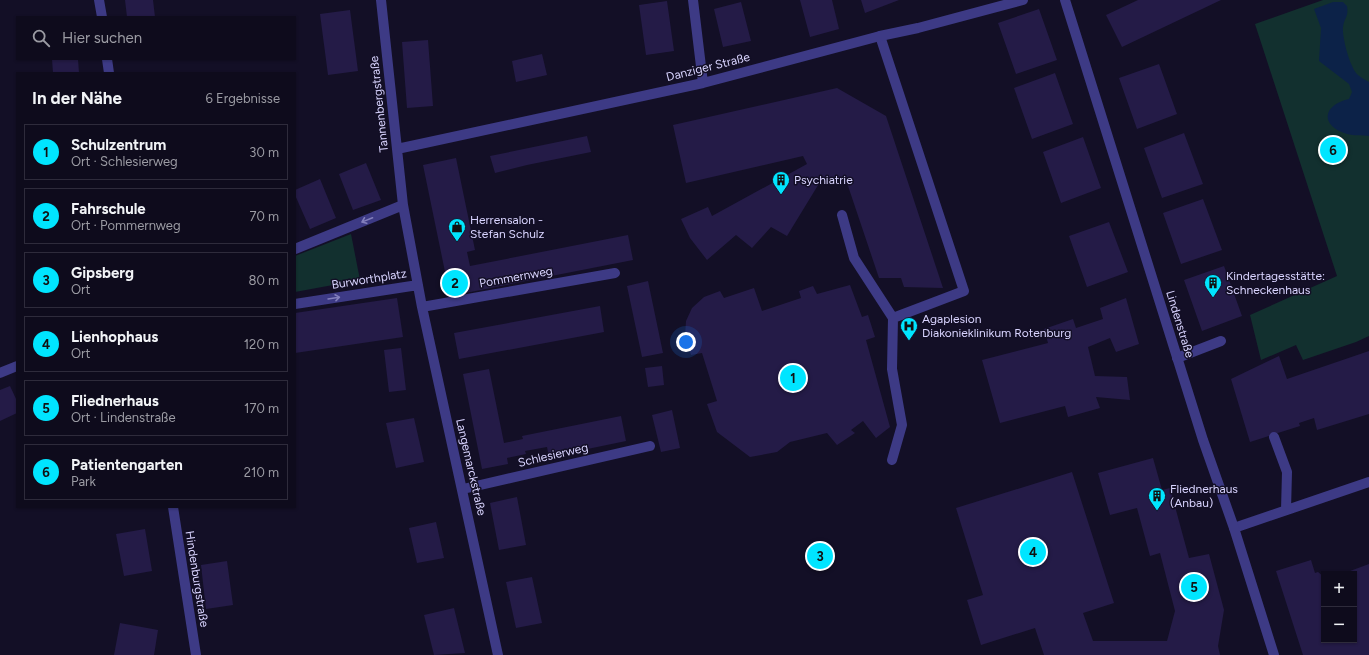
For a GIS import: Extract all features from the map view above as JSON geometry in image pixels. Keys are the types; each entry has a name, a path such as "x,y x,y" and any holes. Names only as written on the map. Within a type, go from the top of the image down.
{"street":[{"path":"99,0 102,16"},
{"name":"Tannenbergstraße","path":"381,0 403,205"},
{"path":"693,0 703,83"},
{"name":"Danziger Straße","path":"397,149 703,83 1023,0"},
{"name":"Lindenstraße","path":"1065,0 1203,440 1234,528 1274,655"},
{"path":"880,36 964,291 893,318"},
{"path":"107,60 109,72"},
{"path":"296,248 403,205"},
{"name":"Burworthplatz","path":"296,304 418,285 403,205"},
{"path":"842,215 854,258 893,318 892,368 902,425 892,460"},
{"name":"Pommernweg","path":"422,307 615,273"},
{"name":"Langemarckstraße","path":"418,285 498,655"},
{"path":"1177,358 1221,341"},
{"path":"0,373 16,366"},
{"path":"1274,438 1287,472 1286,510"},
{"name":"Schlesierweg","path":"463,489 650,446"},
{"path":"1234,528 1369,482"},
{"name":"Hindenburgstraße","path":"173,508 196,655"}],"green space":[{"path":"1323,0 1369,0 1369,336 1303,360 1296,345 1261,360 1250,315 1337,276 1255,24"},
{"path":"351,234 360,280 296,292 296,256"}],"water":[{"path":"1333,2 1343,2 1347,6 1347,15 1343,32 1347,52 1355,71 1359,76 1369,82 1369,136 1347,134 1332,126 1329,121 1329,111 1340,102 1349,99 1352,92 1349,84 1319,61 1321,28 1314,9"}],"building":[{"path":"125,0 153,0 155,16 127,16"},
{"path":"800,0 832,0 839,29 810,37"},
{"path":"861,0 899,0 865,13"},
{"path":"1138,0 1221,0 1122,47 1106,15"},
{"path":"667,1 674,51 646,55 639,5"},
{"path":"741,2 751,41 723,47 714,9"},
{"path":"1039,9 1057,60 1016,74 998,23"},
{"path":"350,10 358,71 328,75 320,14"},
{"path":"428,40 433,106 407,108 402,42"},
{"path":"542,54 547,75 516,82 512,61"},
{"path":"52,60 78,60 79,72 53,72"},
{"path":"1159,64 1177,114 1137,129 1119,78"},
{"path":"1055,73 1073,124 1032,139 1014,88"},
{"name":"Psychiatrie","path":"837,88 886,116 943,288 904,287 901,278 879,278 845,177 837,179 823,177 787,236 771,227 752,248 736,235 707,260 690,238 681,219 708,207 712,216 807,164 803,156 686,183 673,125"},
{"path":"1184,133 1203,184 1162,198 1144,148"},
{"path":"587,136 591,152 495,173 490,156"},
{"path":"1083,137 1101,188 1061,203 1043,152"},
{"path":"456,158 475,250 467,252 470,266 628,235 633,260 450,296 423,165"},
{"path":"366,163 381,200 353,210 339,174"},
{"path":"320,179 336,218 310,229 296,197 296,190"},
{"path":"1203,199 1222,250 1181,264 1163,213"},
{"path":"1109,222 1128,272 1087,287 1069,236"},
{"name":"Kindertagesstätte: Schneckenhaus","path":"1224,266 1242,316 1202,331 1184,280"},
{"path":"648,281 663,353 642,357 627,286"},
{"path":"850,285 862,317 868,315 875,337 866,340 890,427 876,438 863,421 851,430 855,433 837,445 827,433 790,442 777,452 750,457 717,432 707,404 717,401 702,353 691,355 685,336 686,321 692,308 704,297 720,291 724,298 754,288 762,311 801,298 799,291 813,286 817,294"},
{"path":"397,298 403,337 296,353 296,313"},
{"path":"1126,298 1139,344 1116,352 1110,338 1088,347 1095,376 1127,377 1130,400 1096,397 1100,408 1068,417 1065,406 1000,423 982,360 1048,343 1044,329 1073,319 1076,328 1103,319 1100,308"},
{"path":"600,306 604,332 459,359 454,333"},
{"path":"401,348 406,390 389,392 384,350"},
{"path":"1369,351 1369,414 1317,430 1314,418 1299,423 1300,426 1250,442 1231,379 1279,356 1287,379"},
{"path":"662,366 664,385 648,387 645,368"},
{"path":"489,369 504,443 523,439 522,436 621,416 626,441 549,457 547,447 525,451 526,454 507,458 508,464 482,469 463,374"},
{"path":"10,386 16,399 16,413 0,421 0,390"},
{"path":"672,410 680,448 661,452 652,415"},
{"path":"414,418 424,462 396,468 386,423"},
{"path":"1153,458 1162,490 1170,488 1189,558 1209,554 1224,610 1218,646 1220,655 1044,655 1035,628 981,645 967,600 983,595 956,508 1072,472 1114,603 1083,613 1093,641 1167,641 1175,611 1160,553 1150,556 1137,508 1110,515 1098,473"},
{"path":"517,497 526,545 499,550 490,503"},
{"path":"436,522 444,558 417,563 409,528"},
{"path":"145,529 152,571 124,576 116,534"},
{"path":"1311,560 1315,573 1318,572 1321,574 1321,643 1357,643 1357,571 1350,571 1369,564 1369,655 1303,655 1276,571"},
{"path":"227,561 233,605 206,609 201,565"},
{"path":"532,577 542,623 516,628 506,582"},
{"path":"454,608 465,653 434,655 424,615"},
{"path":"120,623 158,630 154,655 114,655"}],"place":[{"name":"Patientengarten","path":"1333,150"},
{"name":"Psychiatrie","path":"781,195"},
{"name":"Herrensalon - Stefan Schulz","path":"457,242"},
{"name":"Fahrschule","path":"455,283"},
{"name":"Kindertagesstätte: Schneckenhaus","path":"1213,298"},
{"name":"Agaplesion Diakonieklinikum Rotenburg","path":"909,341"},
{"name":"Schulzentrum","path":"793,378"},
{"name":"Fliednerhaus (Anbau)","path":"1157,511"},
{"name":"Lienhophaus","path":"1033,552"},
{"name":"Gipsberg","path":"820,556"},
{"name":"Fliednerhaus","path":"1194,587"}]}
